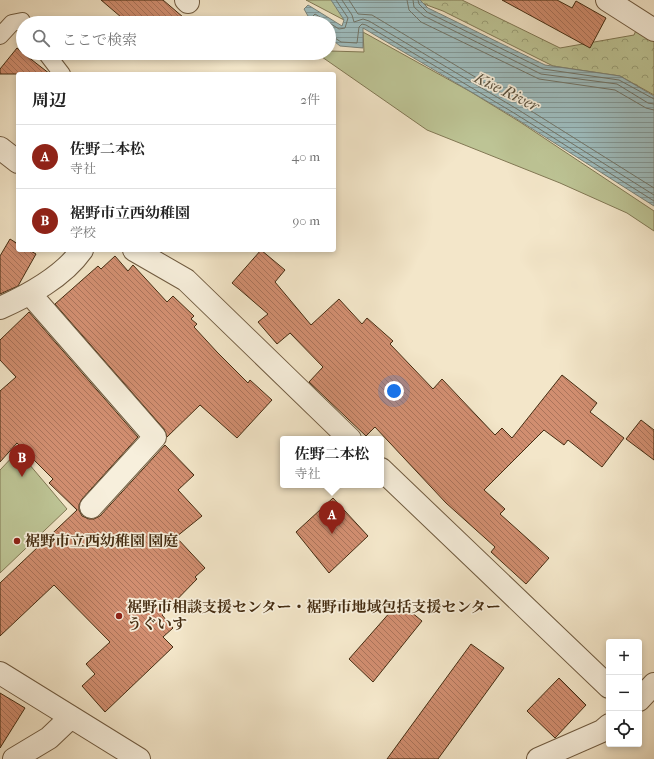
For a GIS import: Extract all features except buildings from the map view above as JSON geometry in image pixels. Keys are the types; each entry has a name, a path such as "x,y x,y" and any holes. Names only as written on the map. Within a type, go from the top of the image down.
{"street":[{"path":"607,0 654,30"},
{"path":"0,148 16,160"},
{"path":"0,308 31,295 75,259 80,252"},
{"path":"137,252 186,280 347,436"},
{"path":"31,295 155,437 91,507"},
{"path":"384,472 606,684"},
{"path":"0,673 70,718 139,759"},
{"path":"642,697 654,684"},
{"path":"14,759 49,738 70,718"},
{"path":"538,759 602,731 606,728"}],"lane":[{"path":"0,36 12,23 16,22"},
{"path":"51,60 60,72"}],"green space":[{"path":"306,0 335,0 344,20"},
{"path":"420,0 462,0 560,48 634,35 637,28 654,37 654,95 620,76 553,66 443,11 424,4"},
{"path":"363,32 471,92 520,122 654,211 654,231 627,213 560,183 427,130 326,60 336,60 336,51 364,52"},
{"name":"裾野市立西幼稚園 園庭","path":"18,451 67,509 0,573 0,470"}],"water":[{"name":"Kise River","path":"331,0 420,0 428,8 545,65 620,76 654,96 654,206 512,116 363,28 363,48 340,46 336,43 336,22 342,26 344,20"},
{"path":"308,5 326,16 308,16 304,9"}],"place":[{"name":"裾野市立西幼稚園","path":"22,477"},
{"name":"佐野二本松","path":"332,534"},
{"name":"裾野市立西幼稚園 園庭","path":"17,541"},
{"name":"裾野市相談支援センター・裾野市地域包括支援センター うぐいす","path":"119,616"}]}
